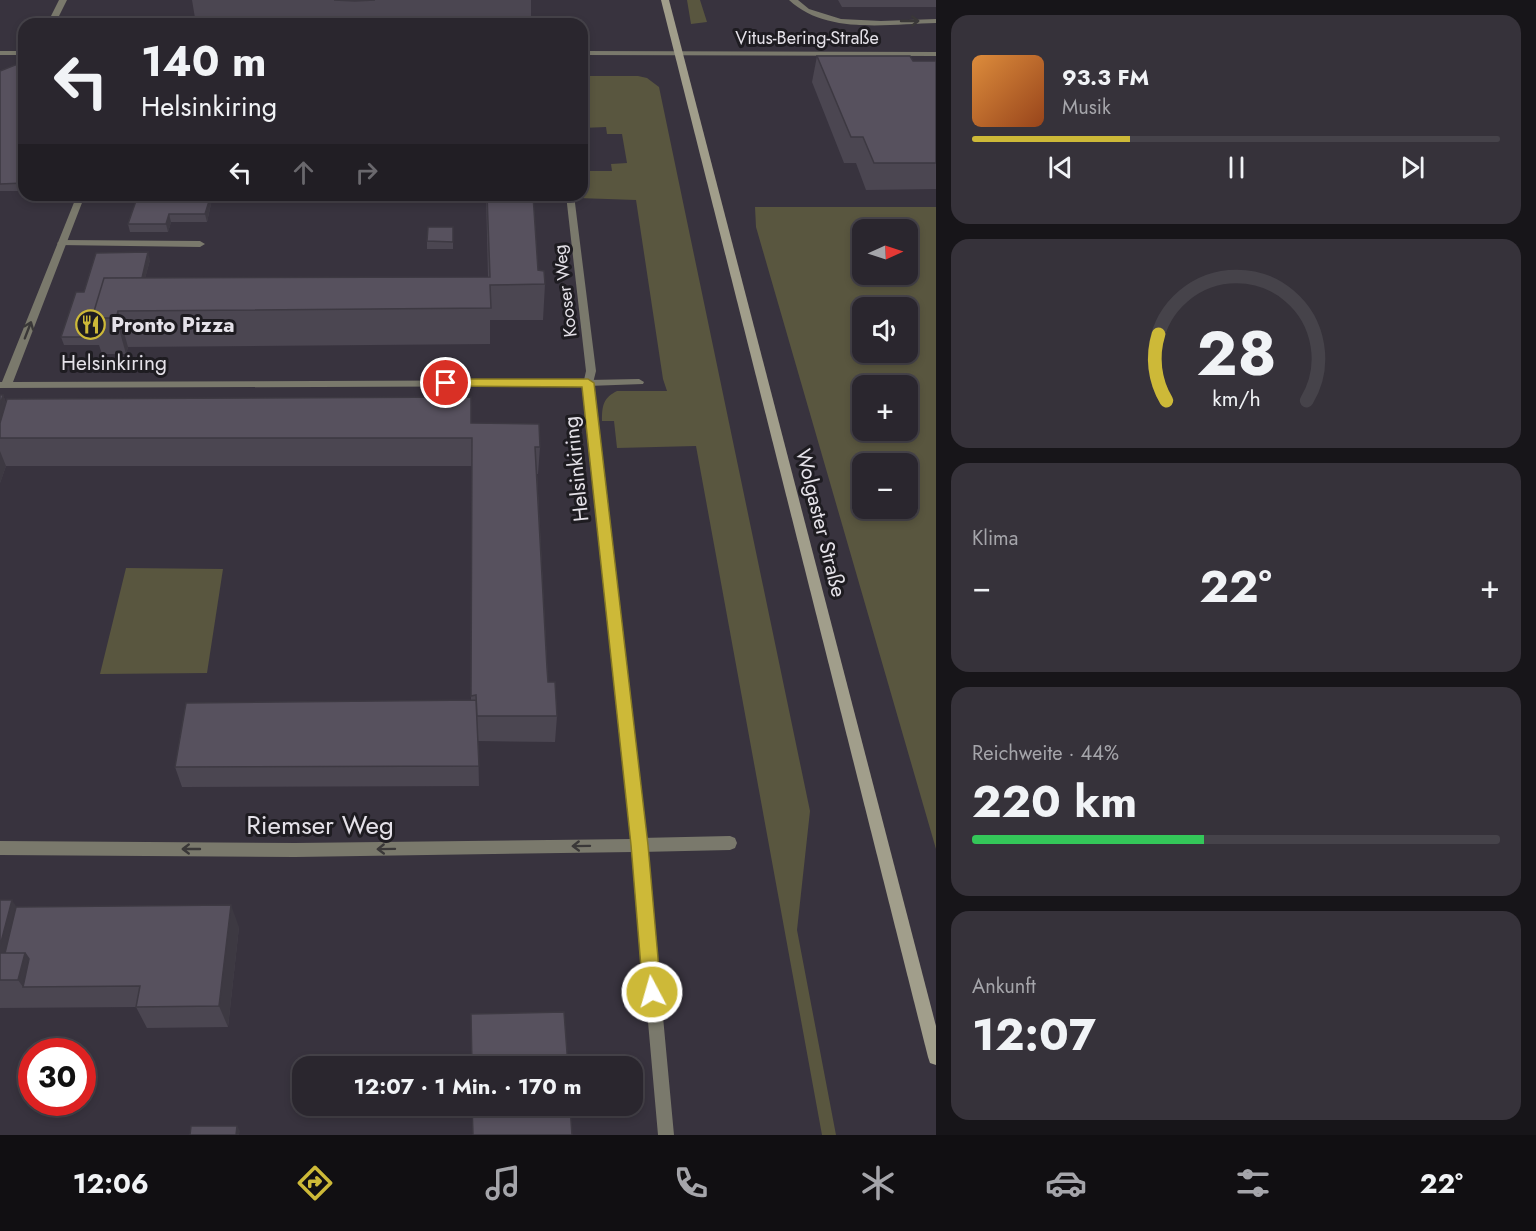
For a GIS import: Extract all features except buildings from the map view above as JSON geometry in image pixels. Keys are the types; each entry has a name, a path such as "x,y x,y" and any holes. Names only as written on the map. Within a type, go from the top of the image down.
{"main road":[{"name":"Wolgaster Straße","path":"665,0 936,1057"}],"street":[{"path":"54,18 63,0"},
{"name":"Vitus-Bering-Straße","path":"794,0 818,16 848,22 936,21"},
{"path":"0,53 18,53"},
{"name":"Vitus-Bering-Straße","path":"588,53 936,54"},
{"path":"3,385 79,201"},
{"name":"Kooser Weg","path":"571,201 591,371 588,383"},
{"path":"62,243 200,244"},
{"path":"588,383 639,382"},
{"name":"Helsinkiring","path":"3,385 588,383 640,845 666,1135"},
{"name":"Riemser Weg","path":"0,848 295,850 730,843"}],"shaded area":[{"path":"687,0 700,0 707,22 691,24"},
{"path":"588,76 638,76 647,78 659,87 810,811 797,930 836,1135 822,1135 696,446 617,448 614,421 602,421 604,403 617,391 667,391 663,379 636,200 588,198 588,166 589,171 612,171 611,164 627,163 622,134 607,134 606,127 588,128"},
{"path":"755,207 936,207 936,849 756,227"},
{"path":"126,568 223,569 207,673 100,674"}],"place":[{"name":"Pronto Pizza","path":"90,325"}],"route":[{"path":"446,383 588,383 613,624 640,845 652,992"}]}
